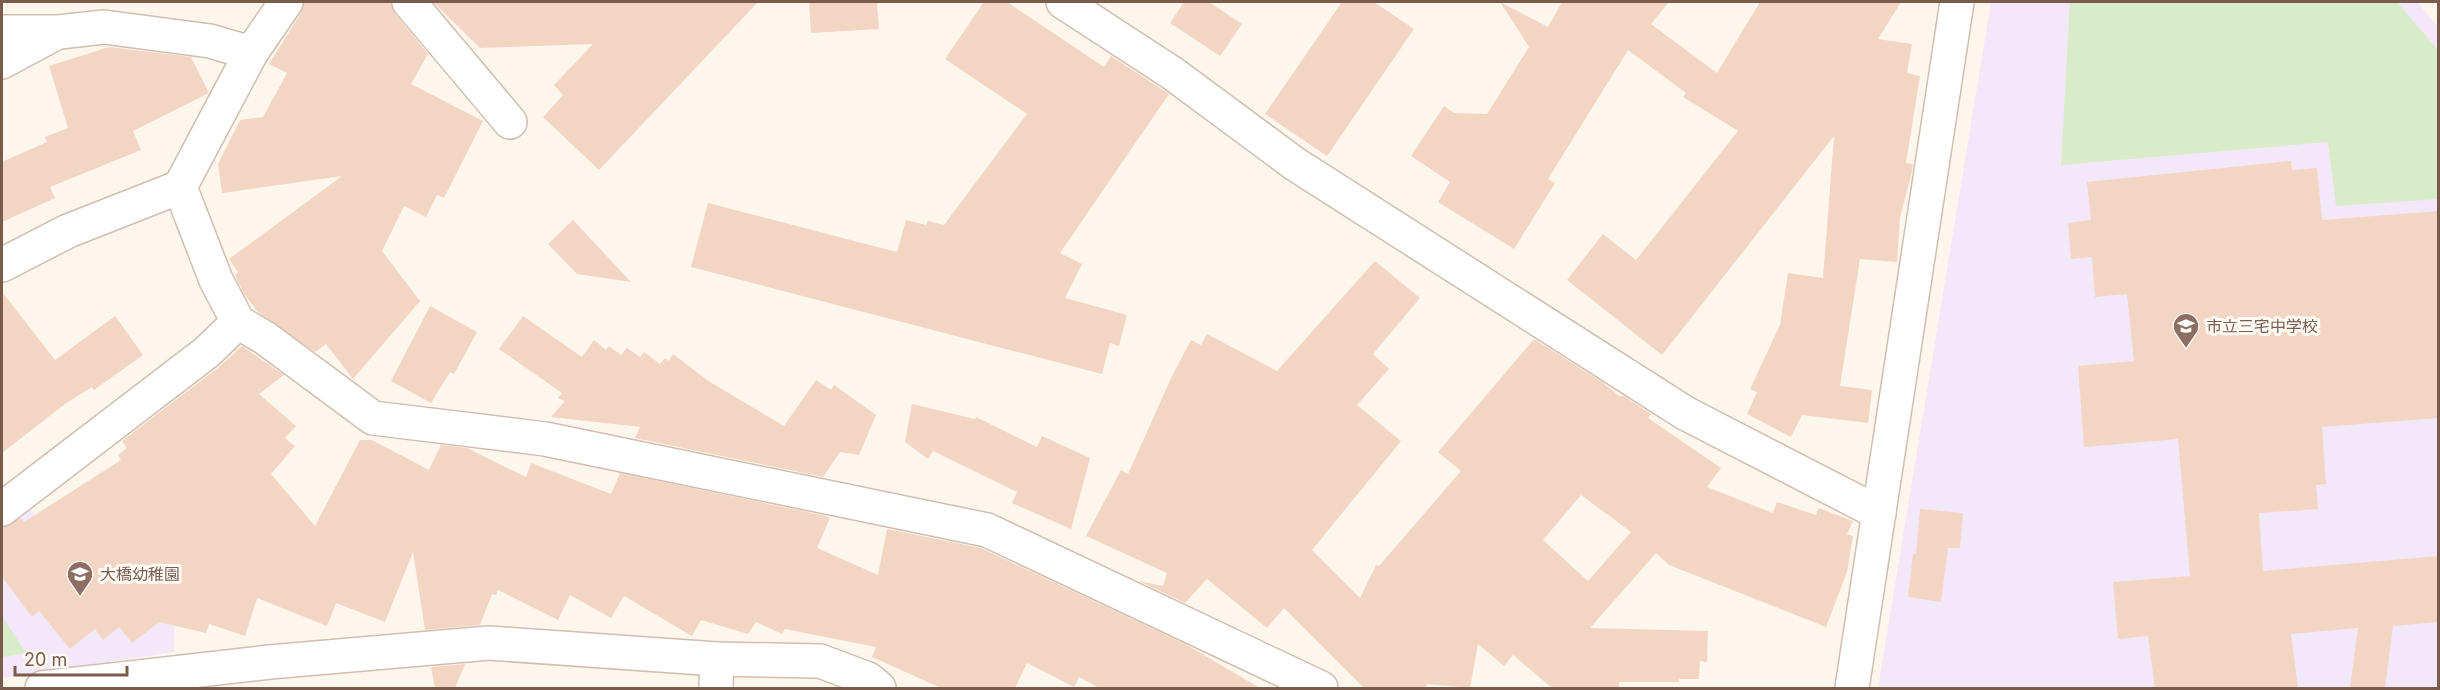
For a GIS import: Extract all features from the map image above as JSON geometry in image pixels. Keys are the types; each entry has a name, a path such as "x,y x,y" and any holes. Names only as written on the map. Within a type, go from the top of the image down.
{"street":[{"path":"2,265 68,231 180,187 251,53 286,2"},
{"path":"409,2 510,123"},
{"path":"1063,2 1172,73 1295,164 1685,413 1879,513"},
{"path":"1852,688 1957,2"},
{"path":"2,32 58,32 104,27 210,41 251,53"},
{"path":"2,62 58,32"},
{"path":"180,187 216,280 238,322 265,338 372,418 545,439 987,530 1322,688"},
{"path":"2,509 207,352 238,322"},
{"path":"42,688 270,662 489,643 716,674 820,661 868,679 879,688"}],"shaded area":[{"name":"市立三宅中学校","path":"1991,2 2417,2 2438,27 2438,688 1878,688"},
{"name":"大橋幼稚園","path":"26,503 82,578 175,616 174,652 2,678 2,521"}],"green space":[{"path":"2070,2 2397,2 2438,50 2438,199 2336,206 2328,142 2061,165"},
{"path":"2,616 26,653 2,657"}],"building":[{"path":"304,2 391,2 395,14 428,54 411,84 483,121 444,198 437,195 426,217 404,206 382,251 420,301 353,379 326,344 315,352 258,312 244,294 235,275 238,272 229,259 342,176 222,193 218,164 240,120 263,117 287,73 269,64 301,13"},
{"path":"433,2 758,2 599,170 543,117 563,95 554,85 593,44 480,48"},
{"path":"809,2 877,2 879,29 811,33"},
{"path":"984,2 1007,2 1104,67 1111,56 1169,94 1060,253 1082,264 1065,298 1127,315 1119,346 1110,343 1102,374 691,267 708,203 897,252 906,220 926,225 928,221 944,225 1027,114 945,59"},
{"path":"1184,2 1209,2 1242,24 1220,56 1170,23"},
{"path":"1342,2 1374,2 1414,29 1327,156 1265,114"},
{"path":"1500,2 1548,27 1562,2 1669,2 1651,24 1717,73 1760,2 1901,2 1878,39 1912,44 1907,73 1920,76 1906,163 1913,164 1912,171 1900,218 1897,262 1860,259 1840,386 1872,390 1868,423 1802,415 1791,437 1747,414 1757,392 1750,389 1780,325 1788,273 1823,278 1834,136 1662,355 1567,280 1603,234 1636,260 1738,131 1683,97 1686,93 1628,50 1548,179 1555,183 1514,249 1438,202 1450,182 1411,156 1444,106 1454,113 1487,114 1529,47"},
{"path":"109,47 191,57 209,93 133,131 141,150 50,187 55,198 2,222 2,162 47,142 45,137 68,128 49,66"},
{"path":"2291,161 2292,170 2317,168 2322,220 2439,211 2439,418 2322,427 2326,484 2316,485 2318,509 2259,513 2263,571 2439,556 2439,622 2393,626 2385,688 2350,688 2358,628 2291,634 2298,688 2155,688 2148,636 2118,639 2113,582 2190,576 2178,439 2084,447 2078,366 2134,361 2127,294 2095,297 2092,257 2071,259 2068,223 2091,220 2087,182"},
{"path":"573,220 631,282 577,274 548,244"},
{"path":"1375,261 1420,298 1373,354 1389,369 1357,405 1401,441 1312,550 1360,598 1376,565 1379,566 1461,471 1438,452 1534,339 1602,382 1619,396 1624,396 1651,414 1648,418 1721,468 1707,487 1773,513 1777,502 1816,515 1819,508 1853,521 1847,534 1853,536 1847,572 1826,627 1669,565 1656,553 1590,628 1708,631 1707,662 1700,661 1699,679 1679,679 1679,682 1619,682 1619,688 1552,688 1513,655 1504,666 1478,644 1470,688 1428,684 1424,688 1364,688 1284,608 1267,628 1207,579 1185,603 1139,581 1163,586 1167,573 1086,536 1121,470 1128,474 1172,376 1191,340 1201,345 1207,334 1277,371","holes":["1581,495 1631,532 1588,581 1543,540"]},
{"path":"2,292 55,360 115,316 143,355 94,390 92,387 65,404 2,453"},
{"path":"430,306 477,332 454,374 450,372 431,403 391,381"},
{"path":"523,316 582,357 594,340 606,350 609,346 621,355 627,348 640,357 644,352 660,364 665,358 669,361 673,354 710,382 784,426 816,380 831,390 834,385 876,415 859,455 840,452 823,477 635,438 640,427 551,417 565,401 558,398 562,393 499,349"},
{"path":"242,346 284,375 259,394 296,426 285,438 295,446 271,474 315,526 360,440 372,440 429,470 441,445 467,448 526,477 531,463 611,494 620,473 826,516 830,518 817,548 878,575 887,529 981,548 1185,644 1260,688 1099,688 1079,677 1074,687 1027,663 1015,688 941,688 872,657 876,647 785,629 782,634 756,622 748,634 701,620 692,636 624,596 611,618 570,595 558,620 498,590 496,595 492,594 480,625 425,630 413,552 385,622 336,603 327,626 257,598 245,636 209,624 206,633 159,622 132,643 119,627 103,640 95,629 70,649 39,611 32,617 2,577 2,527 21,518 24,522 121,460 118,455 127,448 122,441 219,367"},
{"path":"912,404 975,419 976,417 1037,447 1042,436 1090,458 1071,529 1012,503 1017,492 933,451 928,459 905,442"},
{"path":"1920,509 1963,513 1960,548 1948,548 1941,602 1908,597 1913,554 1916,554"},
{"path":"465,664 455,688 435,688 431,667"}],"place":[{"name":"市立三宅中学校","path":"2186,349"},
{"name":"大橋幼稚園","path":"80,597"}]}
